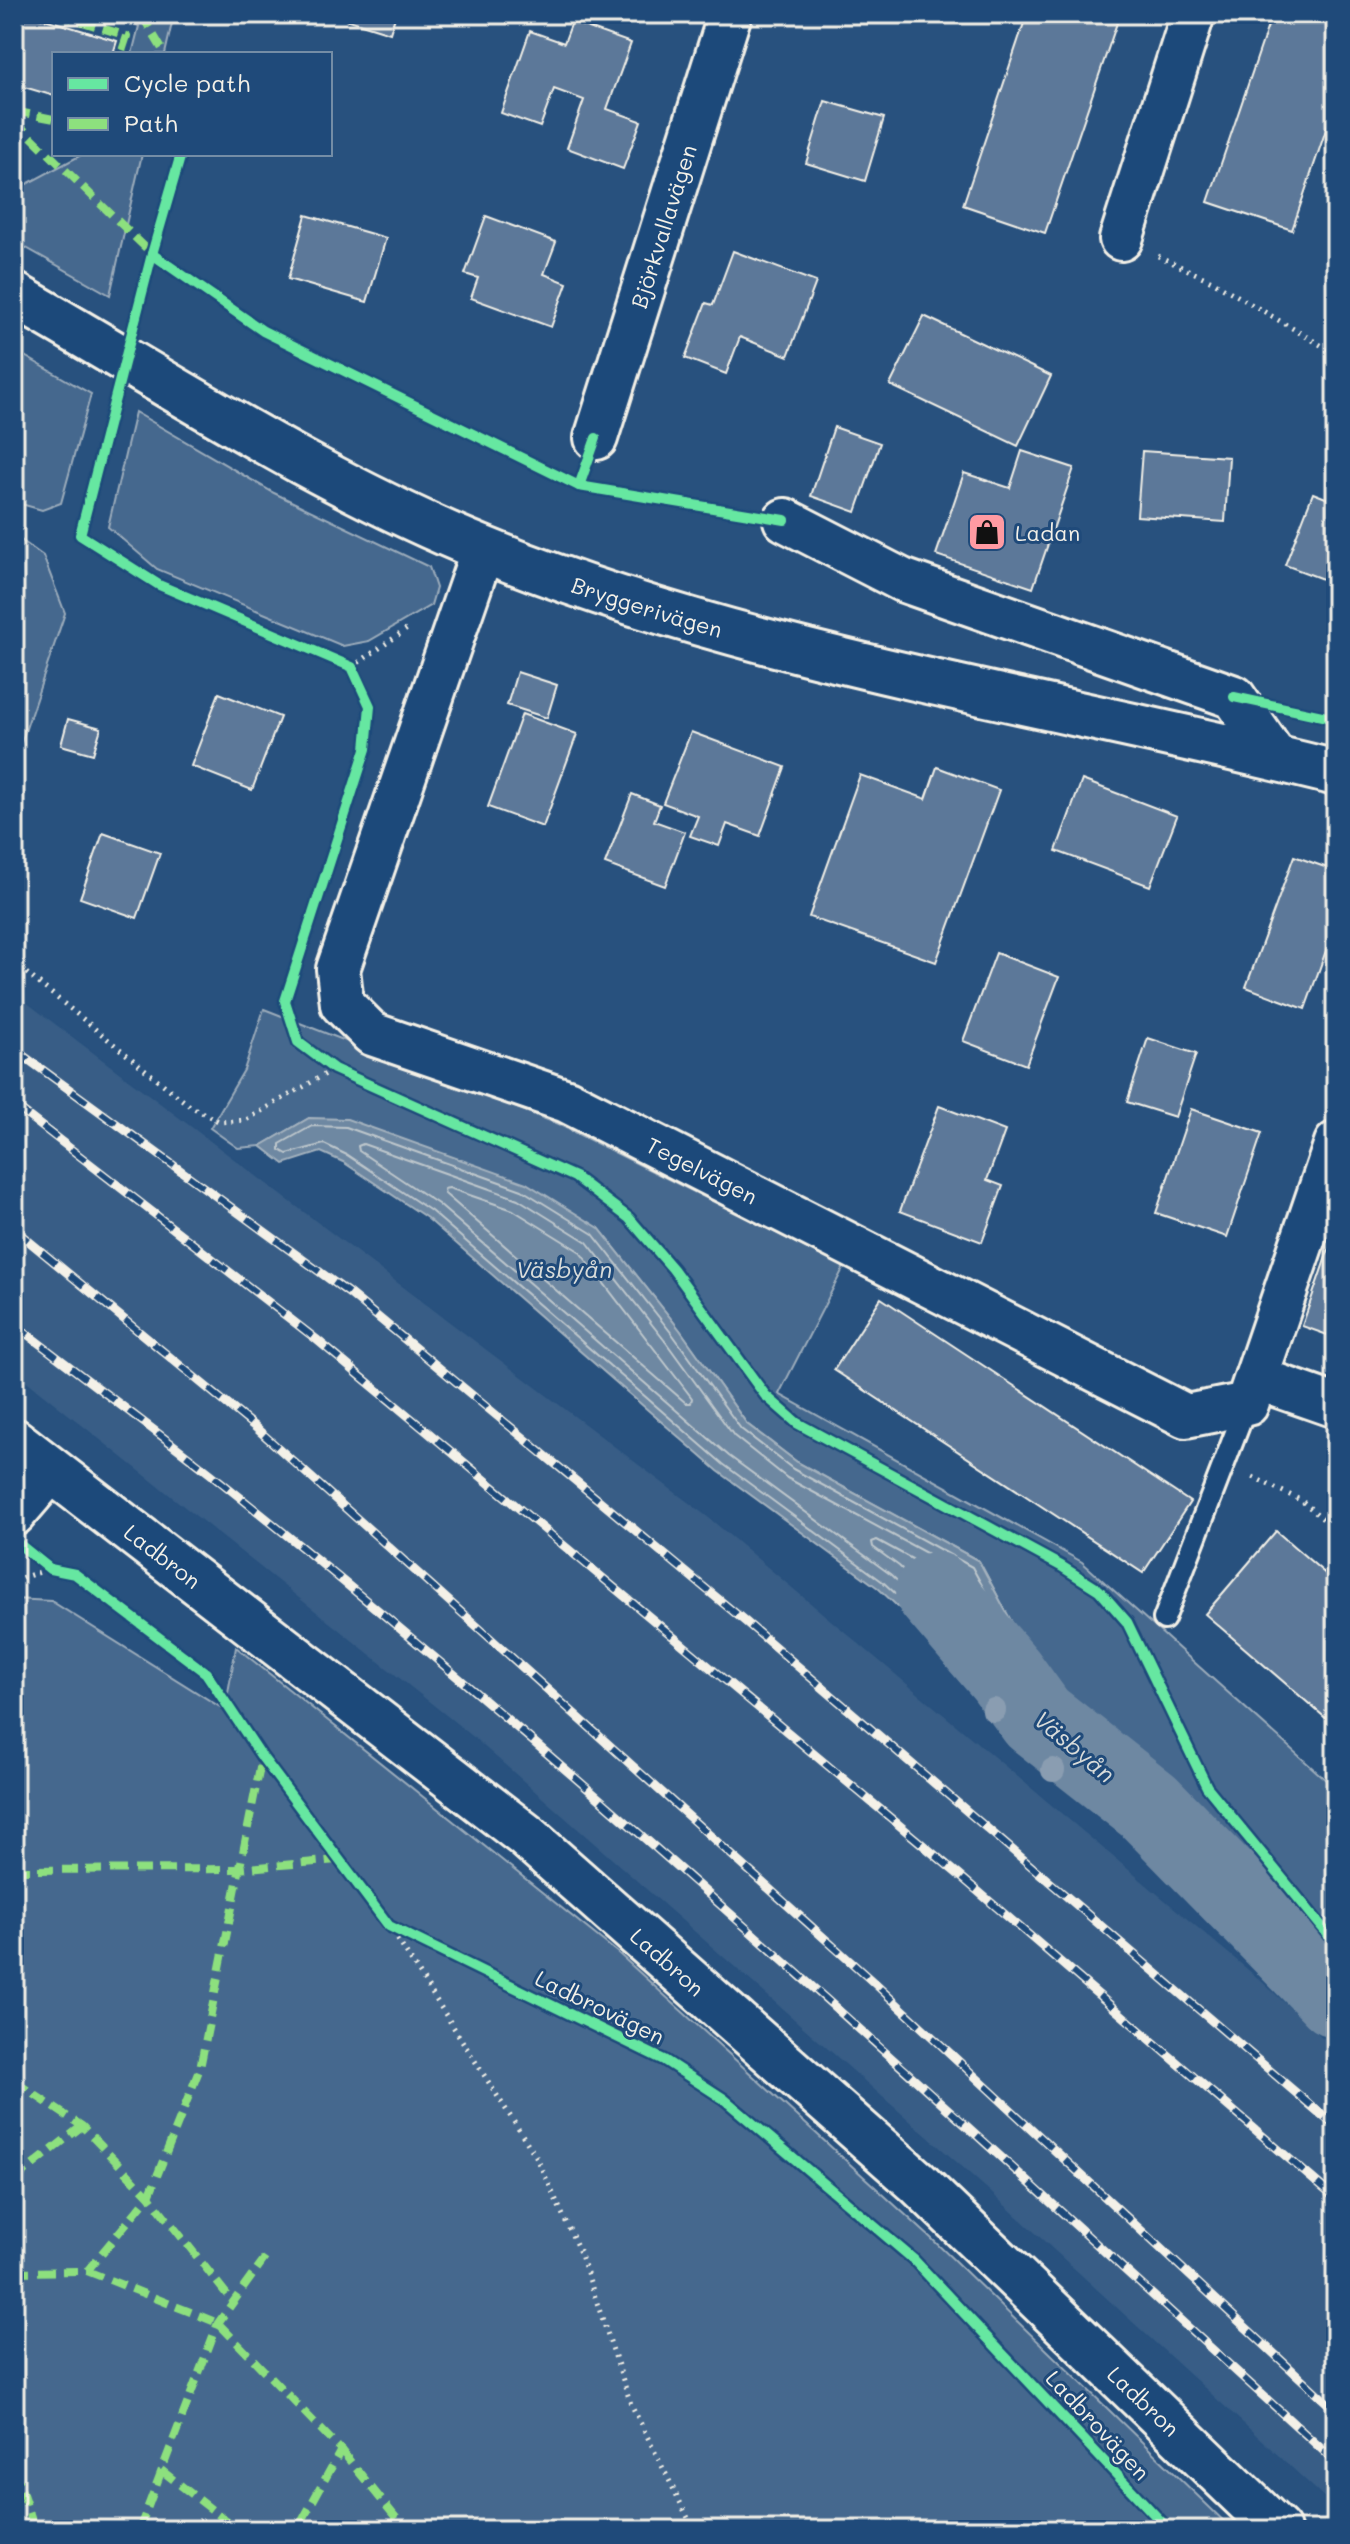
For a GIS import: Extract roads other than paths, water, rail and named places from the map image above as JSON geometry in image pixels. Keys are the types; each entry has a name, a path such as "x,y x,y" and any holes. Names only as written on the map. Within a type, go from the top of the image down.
{"street":[{"name":"Björkvallavägen","path":"596,438 730,14"},
{"path":"1121,239 1193,14"},
{"name":"Bryggerivägen","path":"14,295 316,471 483,549 617,597 799,649 1336,773"},
{"path":"785,520 902,580 1234,697 1276,758"},
{"name":"Tegelvägen","path":"483,549 338,969 342,1004 372,1034 567,1101 1186,1416 1252,1391"},
{"path":"1336,1143 1252,1391 1336,1406"},
{"name":"Ladbron","path":"14,1441 525,1835 916,2181 1278,2530"},
{"path":"14,1514 51,1471"}],"lane":[{"path":"1164,1619 1252,1391"}],"water":[{"name":"Väsbyån","path":"309,1118 347,1119 526,1183 599,1228 680,1330 747,1424 797,1462 979,1561 1025,1647 1027,1664 983,1687 878,1588 718,1471 427,1218 343,1162 321,1152 284,1164 261,1146"}],"waterway":[{"name":"Väsbyån","path":"935,1592 1006,1675 1037,1718 1149,1806 1336,1997"}],"railway":[{"path":"14,1049 350,1294 746,1622 1336,2127"},
{"path":"14,1105 316,1339 959,1875 1336,2199"},
{"path":"14,1229 255,1427 872,1981 1336,2411"},
{"path":"14,1324 216,1478 503,1716 784,1961 1336,2462"}],"place":[{"name":"Ladan","path":"987,532"}]}
